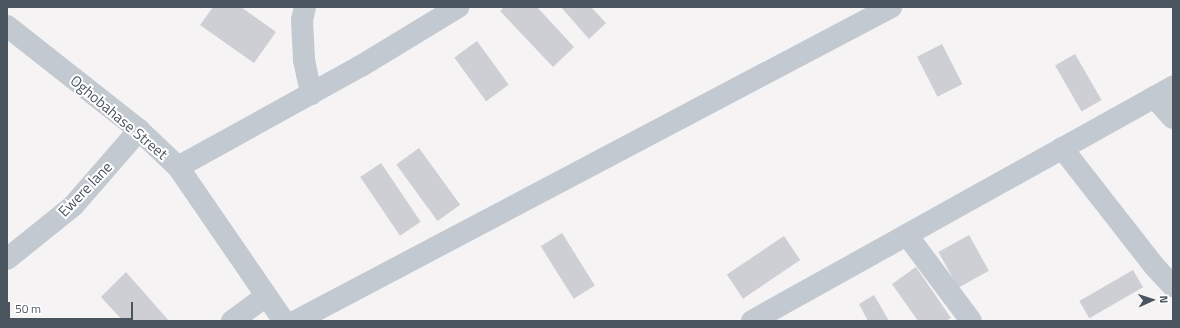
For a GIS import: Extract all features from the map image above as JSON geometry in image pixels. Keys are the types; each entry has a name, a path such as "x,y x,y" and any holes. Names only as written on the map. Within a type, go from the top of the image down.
{"street":[{"path":"304,7 302,20 304,60 311,94"},
{"path":"178,166 361,66 458,7"},
{"path":"296,321 891,7"},
{"name":"Oghobahase Street","path":"7,26 139,130 178,166 284,321"},
{"path":"752,321 1173,87"},
{"path":"1154,97 1173,118"},
{"name":"Ewere lane","path":"7,258 74,206 139,130"},
{"path":"1062,148 1155,267 1173,286"},
{"path":"907,235 971,321"},
{"path":"232,321 266,296"}],"building":[{"path":"213,7 241,7 276,32 254,63 200,25"},
{"path":"504,7 537,7 574,47 553,67 500,11"},
{"path":"561,7 591,7 606,23 589,39"},
{"path":"477,41 509,85 486,101 454,57"},
{"path":"942,44 962,84 937,97 917,57"},
{"path":"1075,54 1102,100 1082,111 1055,66"},
{"path":"419,148 460,205 437,221 396,164"},
{"path":"381,163 421,222 400,236 360,177"},
{"path":"562,233 595,286 574,299 541,246"},
{"path":"969,235 989,271 958,288 938,252"},
{"path":"784,236 800,260 743,299 727,275"},
{"path":"916,267 951,318 946,321 918,321 892,284"},
{"path":"1133,270 1143,287 1089,318 1079,301"},
{"path":"126,272 169,321 123,321 101,297"},
{"path":"874,295 889,321 868,321 859,304"}]}
